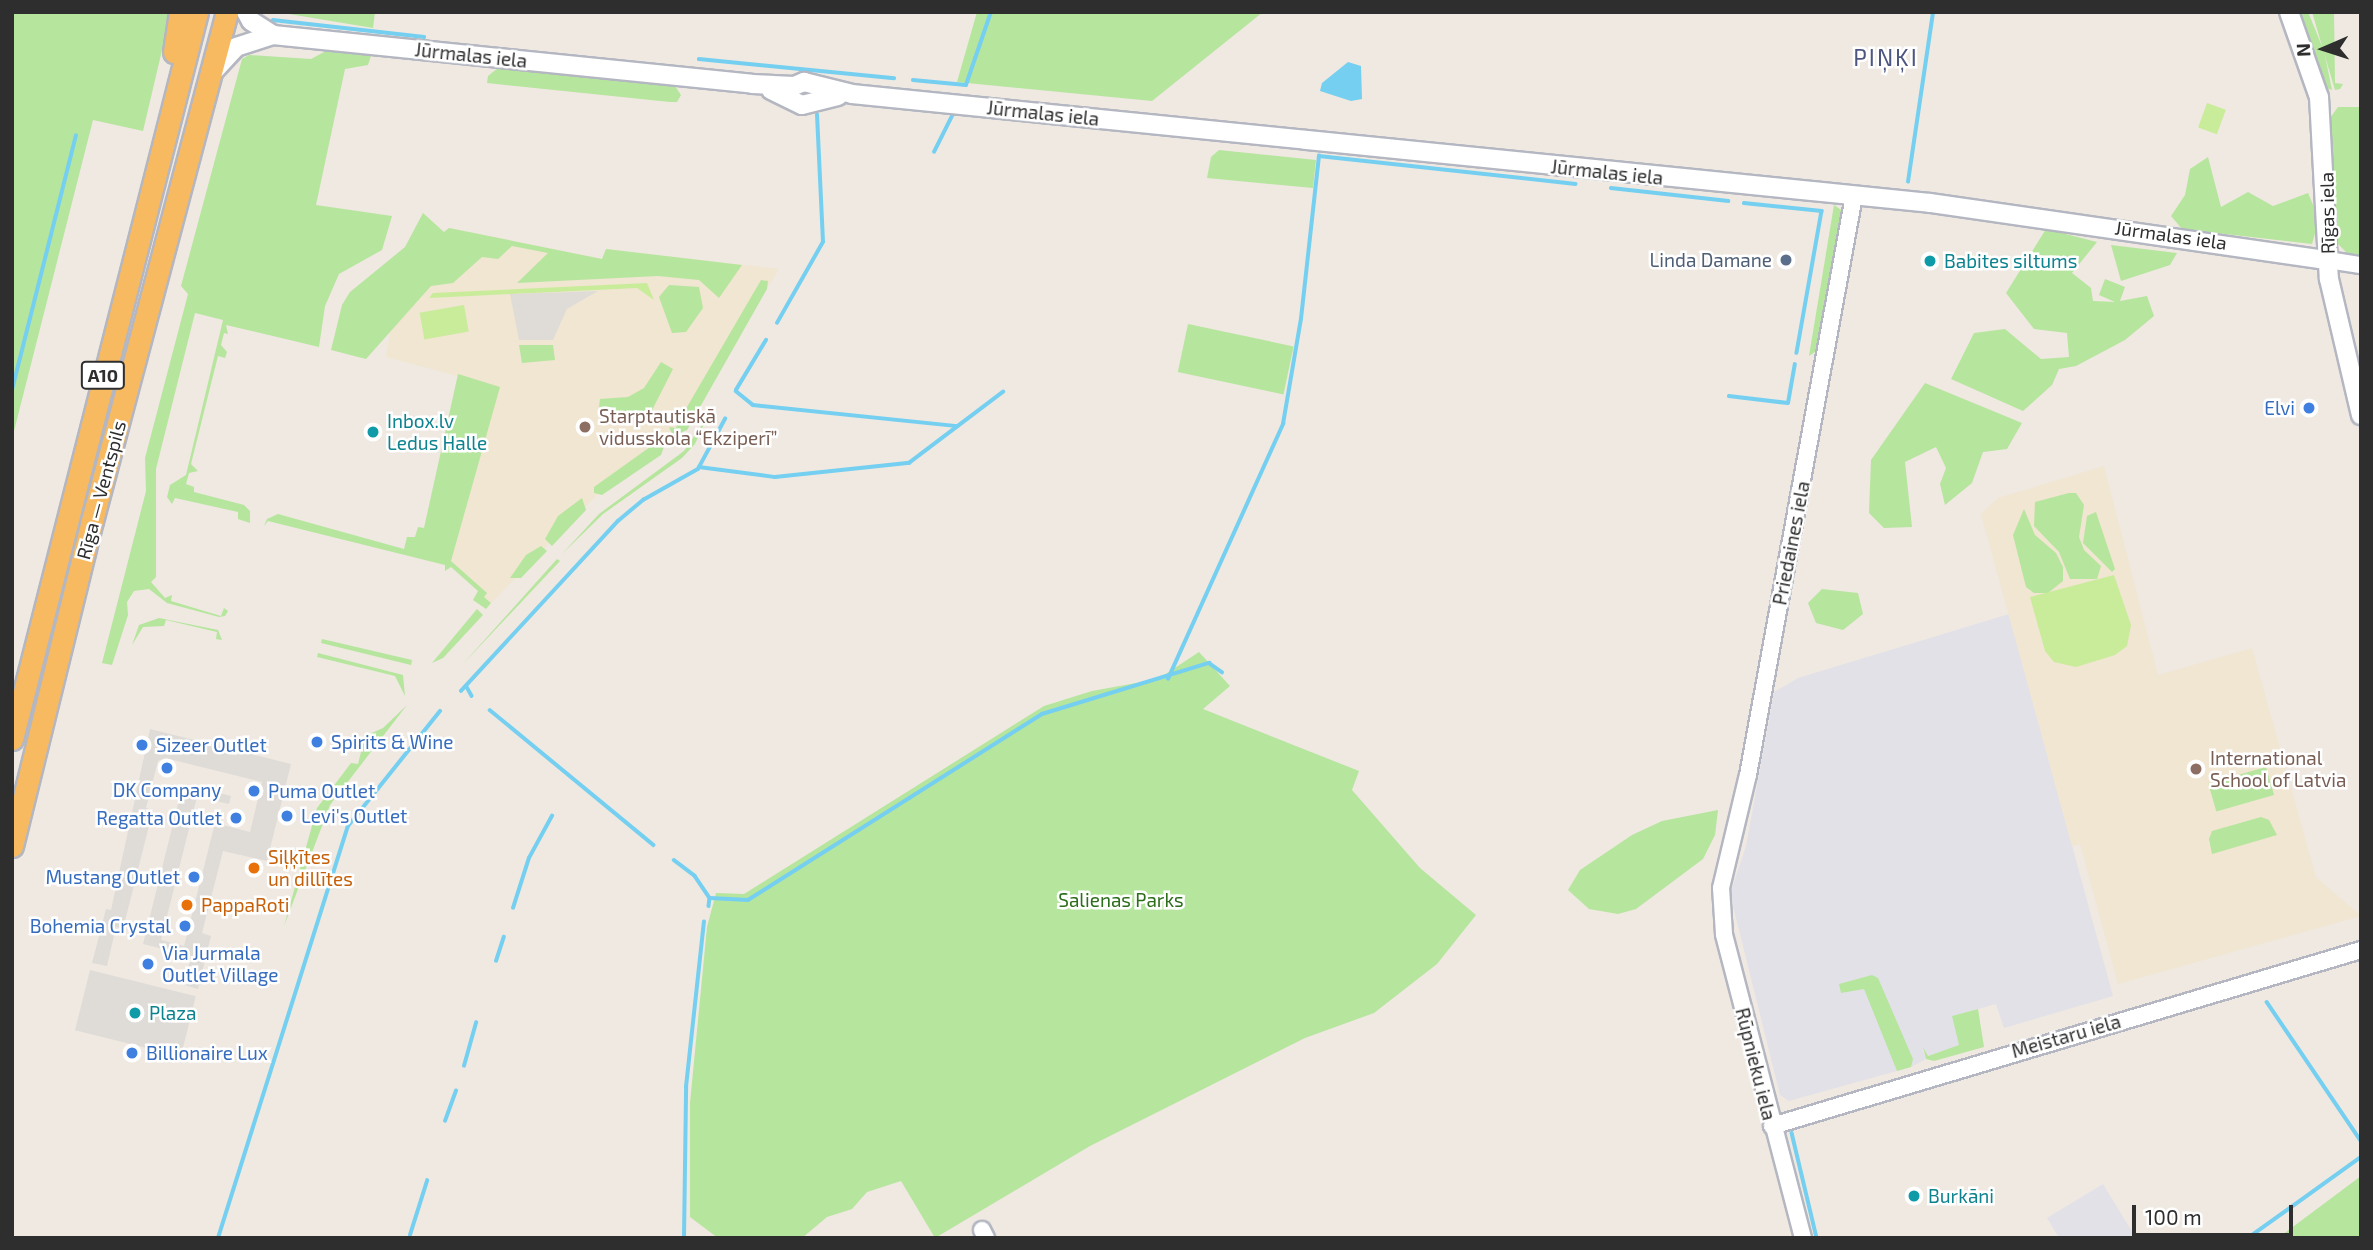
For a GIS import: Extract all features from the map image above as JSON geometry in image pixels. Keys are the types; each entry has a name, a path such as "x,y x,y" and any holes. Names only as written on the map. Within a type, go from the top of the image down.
{"highway":[{"path":"110,349 134,195 174,52 180,12"},
{"name":"Rīga — Ventspils","path":"12,739 197,12"},
{"name":"Rīga — Ventspils","path":"12,846 92,521 227,12"}],"main road":[{"path":"246,12 251,21 273,36"},
{"name":"Rīgas iela","path":"2289,12 2314,76 2324,126 2328,260 2361,415"},
{"path":"210,76 236,47 273,36"},
{"name":"Jūrmalas iela","path":"273,36 752,84 802,93 852,94 2007,212 2328,260"}],"street":[{"name":"Priedaines iela","path":"1721,888 1748,775 1854,196"},
{"name":"Jūrmalas iela","path":"2328,260 2361,265"},
{"name":"Rūpnieku iela","path":"1721,888 1724,934 1803,1238"},
{"name":"Meistaru iela","path":"1772,1126 2361,950"}],"shaded area":[{"name":"Starptautiskā vidusskola “Ekziperī”","path":"449,228 602,259 606,249 779,269 672,439 601,491 491,603 484,596 486,593 451,561 499,387 386,357 400,272 420,275"},
{"path":"598,291 567,309 553,340 519,340 510,294"},
{"path":"2104,466 2158,675 2252,648 2316,877 2361,916 2118,984 2080,844 2072,846 1981,514 1998,498"},
{"path":"2009,614 2113,996 2004,1028 1996,1004 1953,1016 1960,1045 1927,1056 1922,1048 1926,1059 1911,1067 1789,1101 1780,1095 1730,894 1746,846 1774,692 1798,678"},
{"path":"150,729 291,764 267,861 223,851 202,933 211,936 198,989 184,985 191,956 143,944 183,784 231,796 229,804 197,797 161,940 184,946 215,823 250,832 262,782 165,758 158,761 146,808 153,810 123,929 116,927 107,966 92,963 106,909 111,910"},
{"name":"Plaza","path":"90,970 196,996 181,1057 75,1030"},
{"path":"2103,1184 2136,1238 2059,1238 2047,1218"}],"green space":[{"path":"12,12 171,12 143,131 93,120 12,439"},
{"path":"277,12 375,12 373,28"},
{"path":"977,12 1263,12 1152,101 957,82"},
{"path":"2295,12 2308,12 2324,51 2332,90 2323,87"},
{"path":"2312,12 2334,12 2335,83 2343,84 2340,89 2335,90"},
{"path":"326,51 371,56 368,65 345,69 316,205 392,216 382,250 339,274 325,306 319,347 226,325 228,334 224,333 221,345 227,352 225,358 218,356 191,464 198,471 189,473 186,484 194,487 194,492 244,505 250,511 250,523 238,519 238,512 175,498 172,504 167,497 170,485 186,475 223,320 195,313 156,469 156,577 151,582 165,598 172,595 171,601 221,616 224,608 228,611 225,616 219,617 167,603 149,589 134,591 127,602 128,615 112,665 102,663 146,491 145,458 188,294 181,286 242,59 249,55 311,59"},
{"path":"498,68 675,86 681,95 677,102 670,102 487,83 488,76"},
{"path":"2207,103 2226,110 2217,134 2198,127"},
{"path":"2338,107 2361,107 2361,256 2350,256 2334,240 2330,118"},
{"path":"1219,150 1316,160 1313,188 1207,178 1211,157"},
{"path":"2208,157 2221,207 2248,192 2273,206 2308,193 2319,219 2312,244 2182,229 2171,216 2185,195 2190,169"},
{"path":"1834,205 1844,212 1821,348 1809,356"},
{"path":"423,213 444,232 449,228 602,259 606,249 742,265 719,298 699,280 658,276 517,283 548,253 512,246 498,259 482,257 453,283 431,286 366,359 331,350 342,305 350,292 405,247"},
{"path":"2046,229 2097,242 2072,273 2091,288 2093,301 2115,302 2099,295 2105,279 2125,287 2120,301 2147,296 2154,316 2125,340 2076,366 2059,369 2052,385 2023,411 1951,379 1974,333 2005,329 2041,359 2069,357 2067,333 2034,329 2006,293"},
{"path":"2111,245 2177,253 2170,265 2121,281"},
{"path":"761,280 768,281 767,289 687,430 673,436 669,427 676,428 679,421 674,418 687,407"},
{"path":"647,283 654,300 637,288 429,298 433,293"},
{"path":"669,285 699,287 703,308 686,332 672,333 659,297"},
{"path":"464,305 469,332 424,339 420,313"},
{"path":"1188,324 1294,346 1283,394 1178,372"},
{"path":"519,345 553,345 555,360 522,363"},
{"path":"661,362 673,369 647,420 599,407 600,399 628,397 644,388"},
{"path":"458,374 500,387 451,561 487,593 484,597 491,603 486,609 473,600 478,591 451,567 445,571 445,565 268,521 264,526 267,519 278,514 404,549 407,537 415,537 418,527 424,528"},
{"path":"1925,383 2022,423 2007,449 1983,452 1972,483 1945,505 1940,484 1946,468 1936,447 1905,462 1912,527 1884,528 1869,513 1871,460"},
{"path":"706,419 695,444 682,458 603,514 562,554 599,514 684,451"},
{"path":"657,442 665,444 661,455 602,495 594,493 594,487"},
{"path":"2076,493 2084,505 2079,537 2084,550 2101,566 2097,579 2070,579 2059,552 2034,526 2035,502"},
{"path":"582,498 586,510 552,546 545,539 558,516"},
{"path":"2024,509 2035,535 2056,553 2063,567 2063,581 2048,593 2034,593 2026,587 2013,535"},
{"path":"2096,512 2115,569 2112,572 2083,543 2087,516"},
{"path":"541,546 547,551 521,578 510,578 526,555"},
{"path":"557,559 560,561 462,665"},
{"path":"2114,575 2131,625 2127,646 2115,655 2076,667 2054,662 2045,651 2030,597"},
{"path":"1822,589 1858,593 1863,614 1843,630 1816,623 1808,603"},
{"path":"477,609 483,615 443,658 432,663"},
{"path":"159,618 218,630 222,640 216,639 217,632 166,620 164,626 143,627 132,645 139,625"},
{"path":"322,639 412,660 411,665 321,643"},
{"name":"Salienas Parks","path":"1199,652 1230,686 1203,709 1359,771 1352,790 1420,868 1476,915 1437,964 1374,1013 1305,1038 1090,1146 935,1238 901,1181 867,1192 852,1209 827,1217 802,1238 718,1238 690,1217 690,1103 707,927 716,893 744,894 1044,706 1092,691 1158,679"},
{"path":"318,653 403,675 405,696 395,676 317,657"},
{"path":"407,705 330,805 284,926 317,808 351,763 358,764 365,736 383,728"},
{"path":"2266,767 2274,795 2216,811 2208,784"},
{"path":"1718,810 1715,835 1703,859 1636,909 1618,914 1589,909 1568,890 1580,870 1632,835 1662,821"},
{"path":"2261,817 2269,820 2277,835 2212,854 2209,839 2212,831"},
{"path":"1872,975 1878,978 1913,1059 1911,1067 1897,1071 1864,989 1841,993 1839,984"},
{"path":"1978,1009 1984,1047 1934,1061 1926,1059 1923,1047 1928,1056 1959,1045 1952,1016"},
{"path":"2361,1176 2361,1238 2278,1238"}],"water":[{"path":"1348,62 1361,66 1362,99 1351,101 1320,91 1322,83"}],"waterway":[{"path":"913,80 966,85 991,12"},
{"path":"1908,182 1933,12"},
{"path":"273,20 424,37"},
{"path":"699,59 894,78"},
{"path":"934,152 953,114"},
{"path":"777,323 823,242 817,115"},
{"path":"12,390 76,136"},
{"path":"1168,679 1283,424 1301,319 1319,156 1575,184"},
{"path":"1611,188 1728,201"},
{"path":"1744,203 1822,211 1797,353"},
{"path":"736,390 766,340"},
{"path":"1729,396 1788,403 1795,365"},
{"path":"736,391 753,405 957,426"},
{"path":"699,467 775,477 909,463 1003,392"},
{"path":"461,691 618,521 643,500 698,469 725,419"},
{"path":"710,898 748,900 1042,714 1209,663 1222,672"},
{"path":"467,687 472,696"},
{"path":"490,710 654,845"},
{"path":"218,1238 348,826 440,711"},
{"path":"513,908 529,858 552,816"},
{"path":"674,860 695,876 710,898 709,906"},
{"path":"684,1238 686,1087 704,922"},
{"path":"496,961 504,937"},
{"path":"2267,1002 2361,1141"},
{"path":"464,1066 476,1023"},
{"path":"445,1121 456,1091"},
{"path":"1792,1133 1817,1238"},
{"path":"2248,1238 2361,1157"},
{"path":"410,1235 427,1181"}],"place":[{"name":"Linda Damane","path":"1786,260"},
{"name":"Babites siltums","path":"1930,261"},
{"name":"Elvi","path":"2309,408"},
{"name":"Starptautiskā vidusskola “Ekziperī”","path":"585,427"},
{"name":"Inbox.lv Ledus Halle","path":"373,432"},
{"name":"Spirits & Wine","path":"317,742"},
{"name":"Sizeer Outlet","path":"142,745"},
{"name":"DK Company","path":"167,768"},
{"name":"International School of Latvia","path":"2196,769"},
{"name":"Puma Outlet","path":"254,791"},
{"name":"Levi's Outlet","path":"287,816"},
{"name":"Regatta Outlet","path":"236,818"},
{"name":"Siļķītes un dillītes","path":"254,868"},
{"name":"Mustang Outlet","path":"194,877"},
{"name":"PappaRoti","path":"187,905"},
{"name":"Bohemia Crystal","path":"185,926"},
{"name":"Via Jurmala Outlet Village","path":"148,964"},
{"name":"Plaza","path":"135,1013"},
{"name":"Billionaire Lux","path":"132,1053"},
{"name":"Burkāni","path":"1914,1196"}],"district":[{"name":"PIŅĶI","path":"1886,57"}]}
